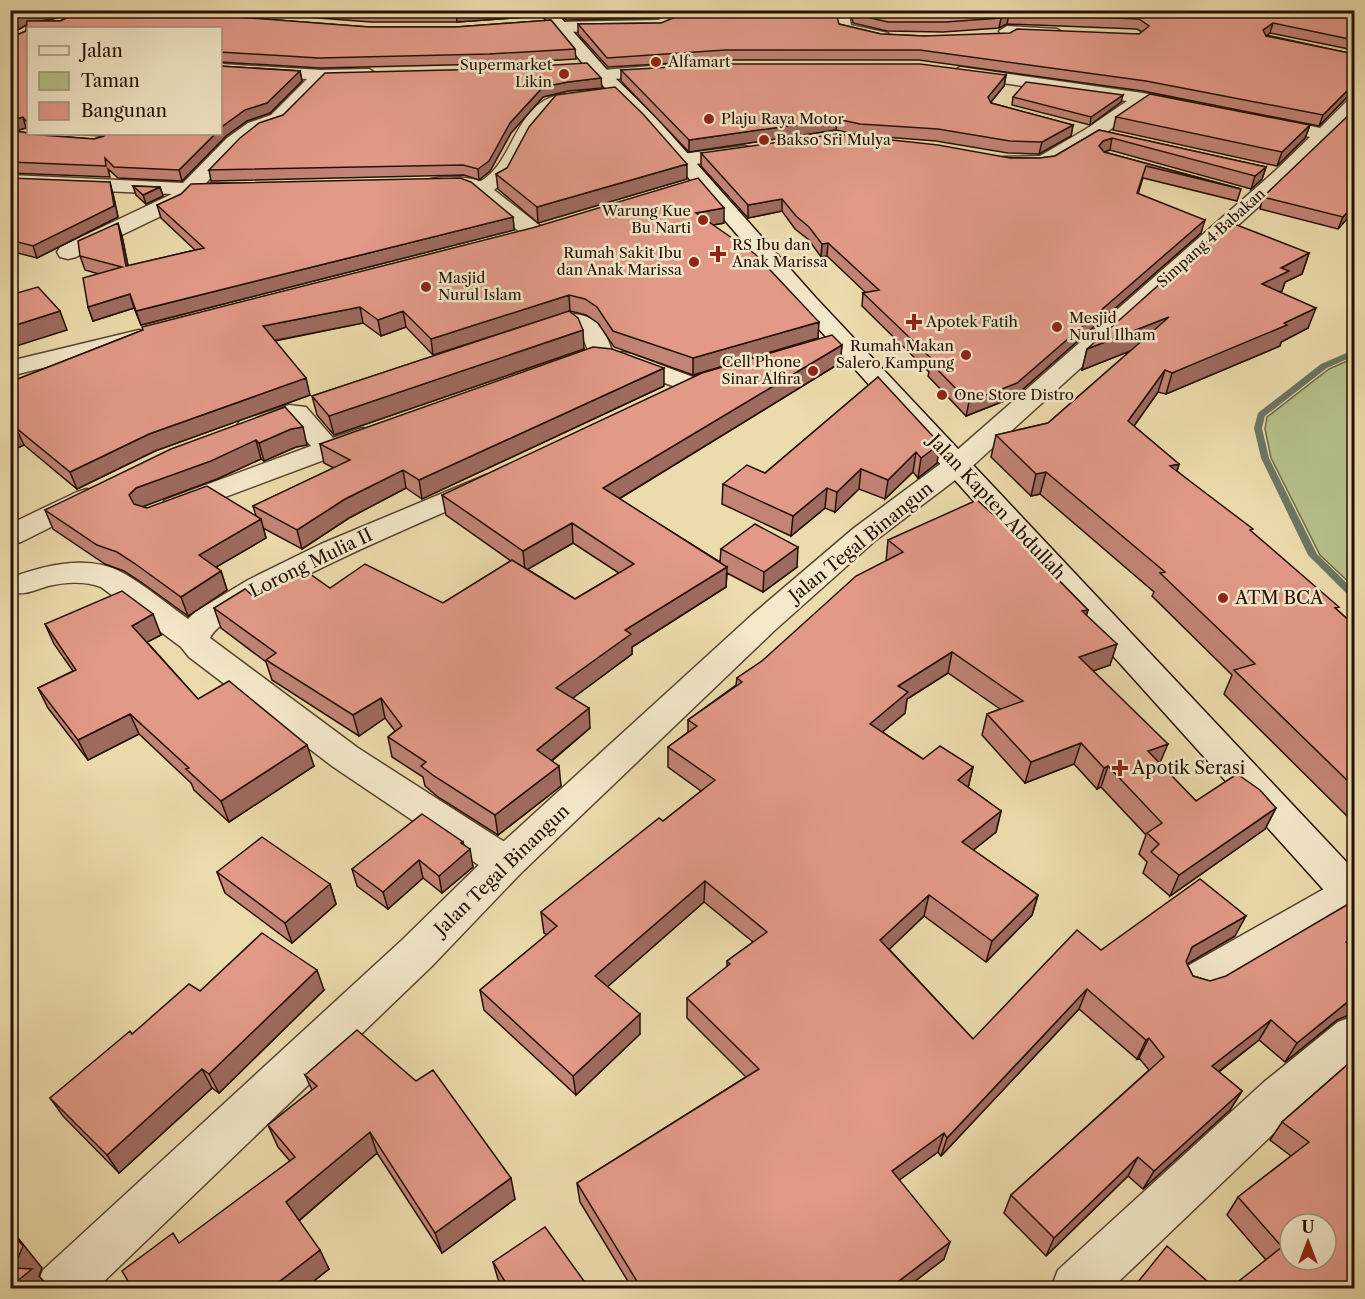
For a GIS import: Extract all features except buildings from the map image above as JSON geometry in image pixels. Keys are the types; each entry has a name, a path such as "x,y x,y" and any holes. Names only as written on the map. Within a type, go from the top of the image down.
{"street":[{"path":"548,21 660,25 685,12 722,10"},
{"path":"840,10 843,27 849,31 897,37"},
{"path":"1002,10 1004,36 1071,34"},
{"name":"Jalan Kapten Abdullah","path":"548,21 598,79 651,123 682,160 691,186 832,343 957,465 1049,562 1353,895"},
{"path":"939,69 1000,68 1020,81 1143,98 1202,109"},
{"path":"222,69 321,75 381,74"},
{"path":"598,79 679,69"},
{"path":"68,252 177,201 234,142 254,127 277,119 321,75"},
{"path":"1006,98 1020,81"},
{"path":"481,189 500,177 520,138 550,103 580,97"},
{"path":"1092,143 1143,98"},
{"name":"Simpang 4 Babakan","path":"957,465 1245,195 1282,175 1354,104"},
{"path":"1247,118 1324,134"},
{"path":"996,159 1044,162 1070,137 1092,143 1115,138"},
{"path":"682,160 760,150"},
{"path":"1260,170 1282,175"},
{"path":"10,181 189,189 252,188"},
{"path":"411,184 464,183 481,189 524,236 557,226"},
{"path":"519,338 570,320 577,321 591,331 598,344 590,358 621,359 693,385"},
{"path":"10,369 161,332"},
{"path":"661,400 693,385 746,369"},
{"path":"228,435 306,409 301,416 328,449"},
{"path":"153,515 382,430"},
{"name":"Jalan Tegal Binangun","path":"61,1288 417,953 506,863 773,615 865,534 957,465"},
{"name":"Lorong Mulia II","path":"193,639 198,628 206,620 259,587 332,551 515,470"},
{"path":"10,536 114,485"},
{"path":"21,585 36,579 86,573 101,575 112,580 193,639 201,649 345,757 506,863"},
{"path":"1199,981 1353,895"},
{"path":"1076,1288 1280,1097 1354,1036"}],"green space":[{"path":"1354,358 1354,587 1320,555 1271,458 1265,429 1267,417 1329,369"}],"waterway":[{"path":"1354,353 1324,366 1261,415 1258,428 1265,458 1313,555 1354,595"}],"place":[{"name":"Alfamart","path":"656,62"},
{"name":"Supermarket Likin","path":"564,74"},
{"name":"Plaju Raya Motor","path":"709,119"},
{"name":"Bakso Sri Mulya","path":"764,140"},
{"name":"Warung Kue Bu Narti","path":"703,220"},
{"name":"RS Ibu dan Anak Marissa","path":"718,254"},
{"name":"Rumah Sakit Ibu dan Anak Marissa","path":"694,262"},
{"name":"Masjid Nurul Islam","path":"426,287"},
{"name":"Apotek Fatih","path":"914,322"},
{"name":"Mesjid Nurul Ilham","path":"1057,327"},
{"name":"Rumah Makan Salero Kampung","path":"966,355"},
{"name":"Cell Phone Sinar Alfira","path":"813,371"},
{"name":"One Store Distro","path":"942,395"},
{"name":"ATM BCA","path":"1223,598"},
{"name":"Apotik Serasi","path":"1120,768"}]}
